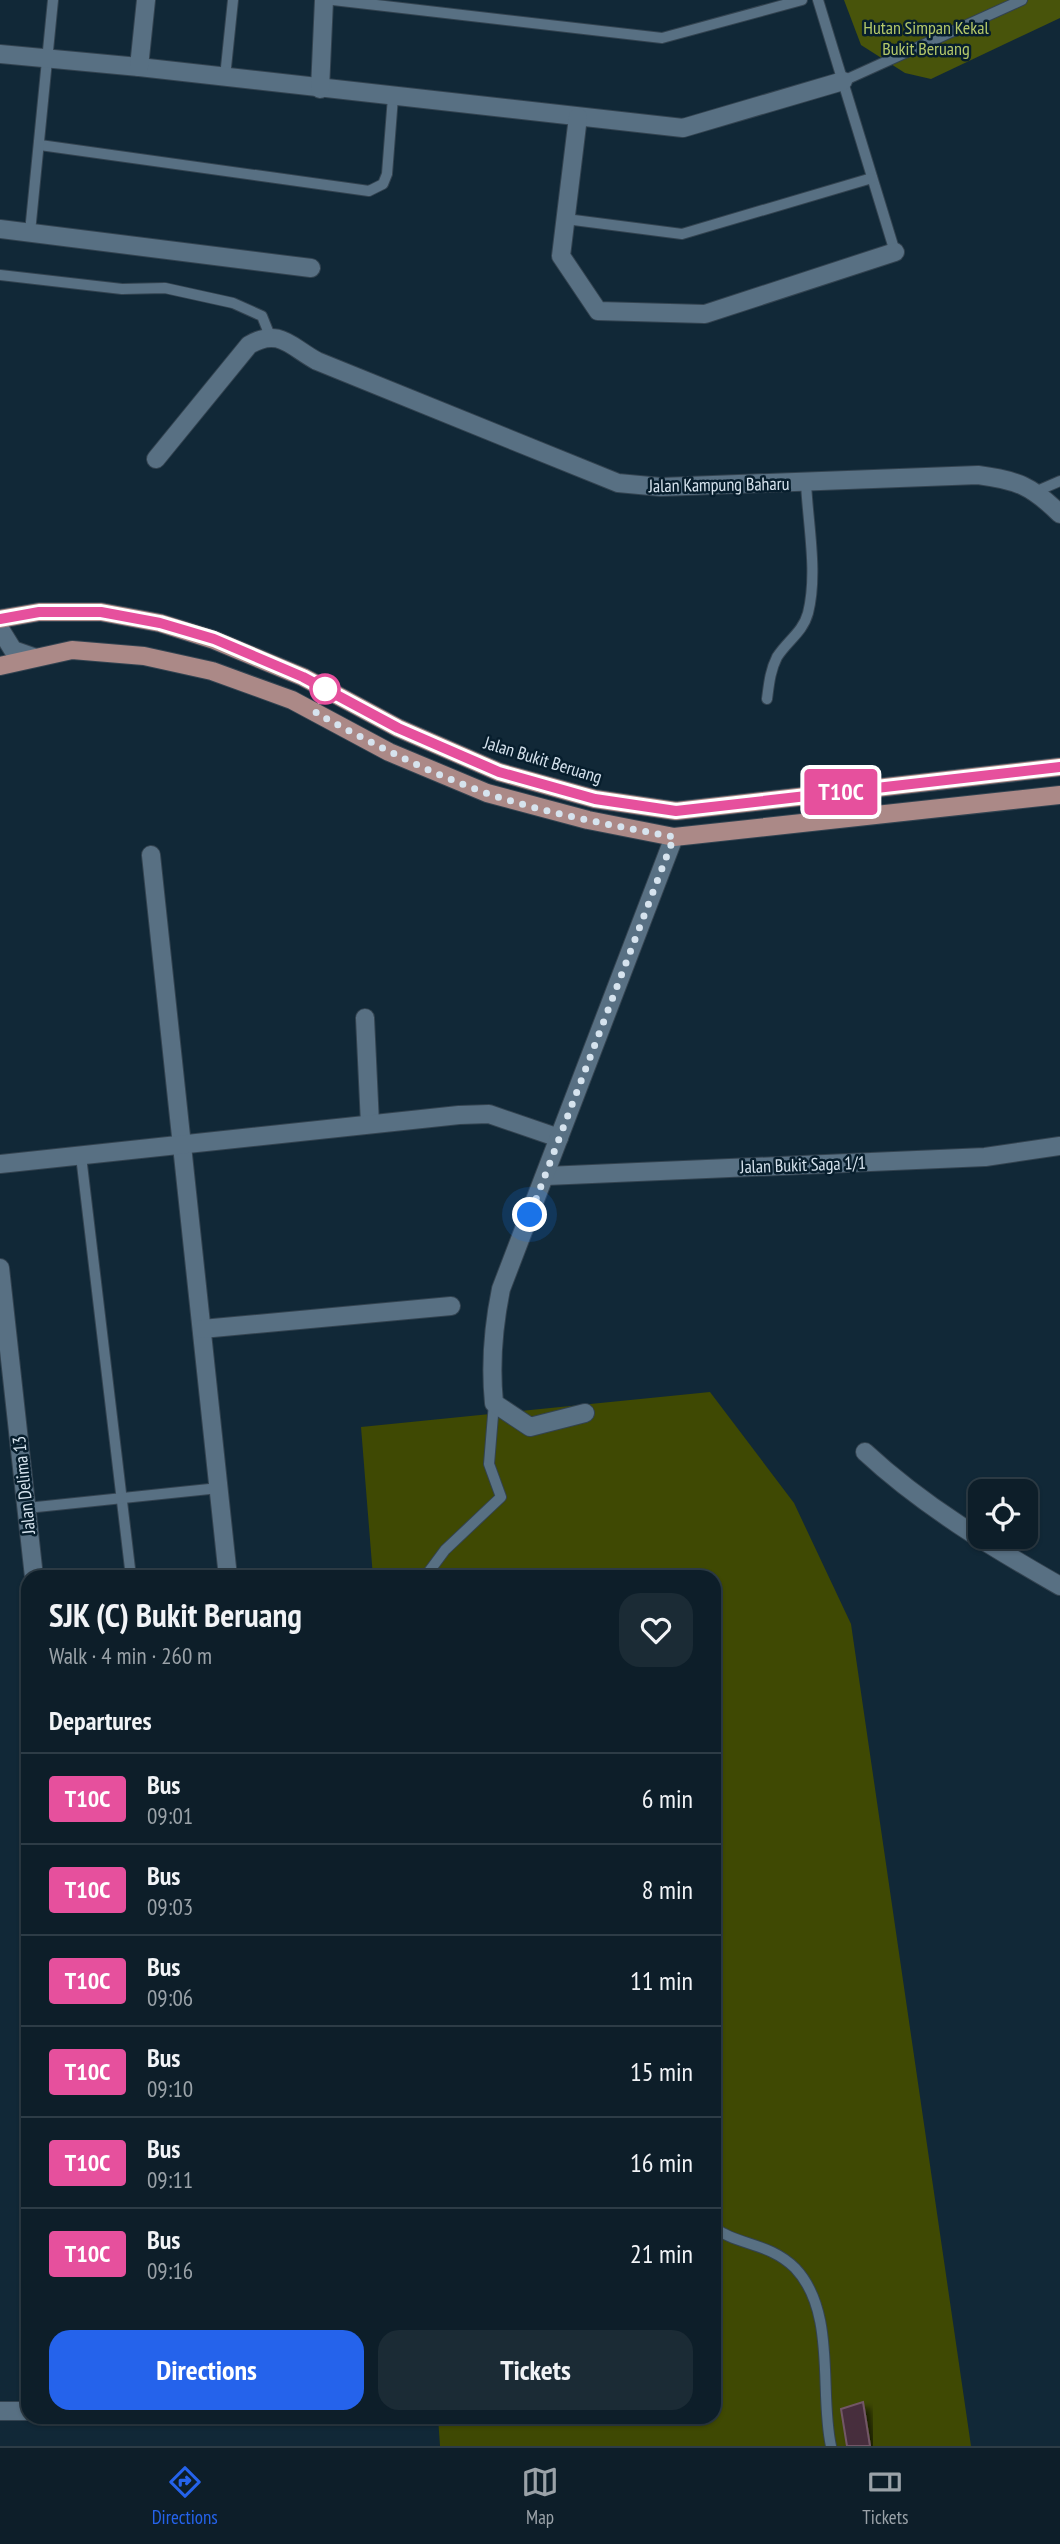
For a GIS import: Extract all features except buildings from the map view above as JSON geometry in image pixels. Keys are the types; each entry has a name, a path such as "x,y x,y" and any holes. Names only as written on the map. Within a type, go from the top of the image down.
{"main road":[{"name":"Jalan Bukit Beruang","path":"0,619 39,612 101,612 160,623 214,639 303,677 398,728 499,772 595,799 676,811 1060,767"},
{"path":"0,666 72,650 120,654 212,671 292,700 389,752 486,793 588,820 674,837 1060,795"}],"street":[{"path":"139,67 146,0"},
{"path":"320,89 324,0"},
{"path":"0,54 683,128 843,81"},
{"path":"578,117 561,256 598,311 705,314 895,252"},
{"path":"0,229 312,268"},
{"path":"156,459 249,345 270,336"},
{"name":"Jalan Kampung Baharu","path":"270,336 282,339 317,361 618,482 660,487 806,484 978,475 1019,482 1037,491 1060,514"},
{"path":"0,629 13,650 33,657"},
{"path":"586,1413 530,1427 494,1403 492,1329 501,1289 674,837"},
{"path":"151,855 227,1570"},
{"path":"365,1018 369,1124"},
{"path":"0,1164 369,1124 489,1114 559,1138"},
{"name":"Jalan Bukit Saga 1/1","path":"546,1176 985,1157 1060,1146"},
{"name":"Jalan Delima 13","path":"0,1268 33,1570"},
{"path":"202,1329 451,1306"},
{"path":"865,1452 887,1473 988,1546 1060,1586"},
{"path":"0,2411 21,2411"}],"lane":[{"path":"30,232 53,0"},
{"path":"225,77 233,0"},
{"path":"333,0 662,38 802,0"},
{"path":"818,0 895,252"},
{"path":"843,81 1022,0"},
{"path":"40,145 369,191 383,184 387,174 393,97"},
{"path":"566,219 682,234 872,178"},
{"path":"0,275 122,289 165,288 233,303 262,316 270,336"},
{"path":"1037,491 1060,481"},
{"path":"767,699 769,677 778,657 801,631 808,616 812,591 806,484"},
{"path":"81,1156 130,1570"},
{"path":"430,1570 445,1550 501,1497 489,1464 494,1403"},
{"path":"27,1508 219,1488"},
{"path":"721,2232 766,2247 796,2269 814,2302 825,2358 827,2428 831,2446"}],"green space":[{"name":"Hutan Simpan Kekal Bukit Beruang","path":"844,0 1060,0 1060,18 931,79 905,73 861,45"},
{"path":"710,1392 794,1503 851,1624 971,2446 440,2446 438,2424 721,2424 721,1570 372,1570 361,1427"}],"bus line":[{"name":"T10C","path":"0,619 39,612 101,612 160,623 214,639 303,677 398,728 499,772 595,799 676,811 1060,767"}],"route":[{"path":"325,689 316,713 389,752 486,793 588,820 674,837 530,1215"}]}
